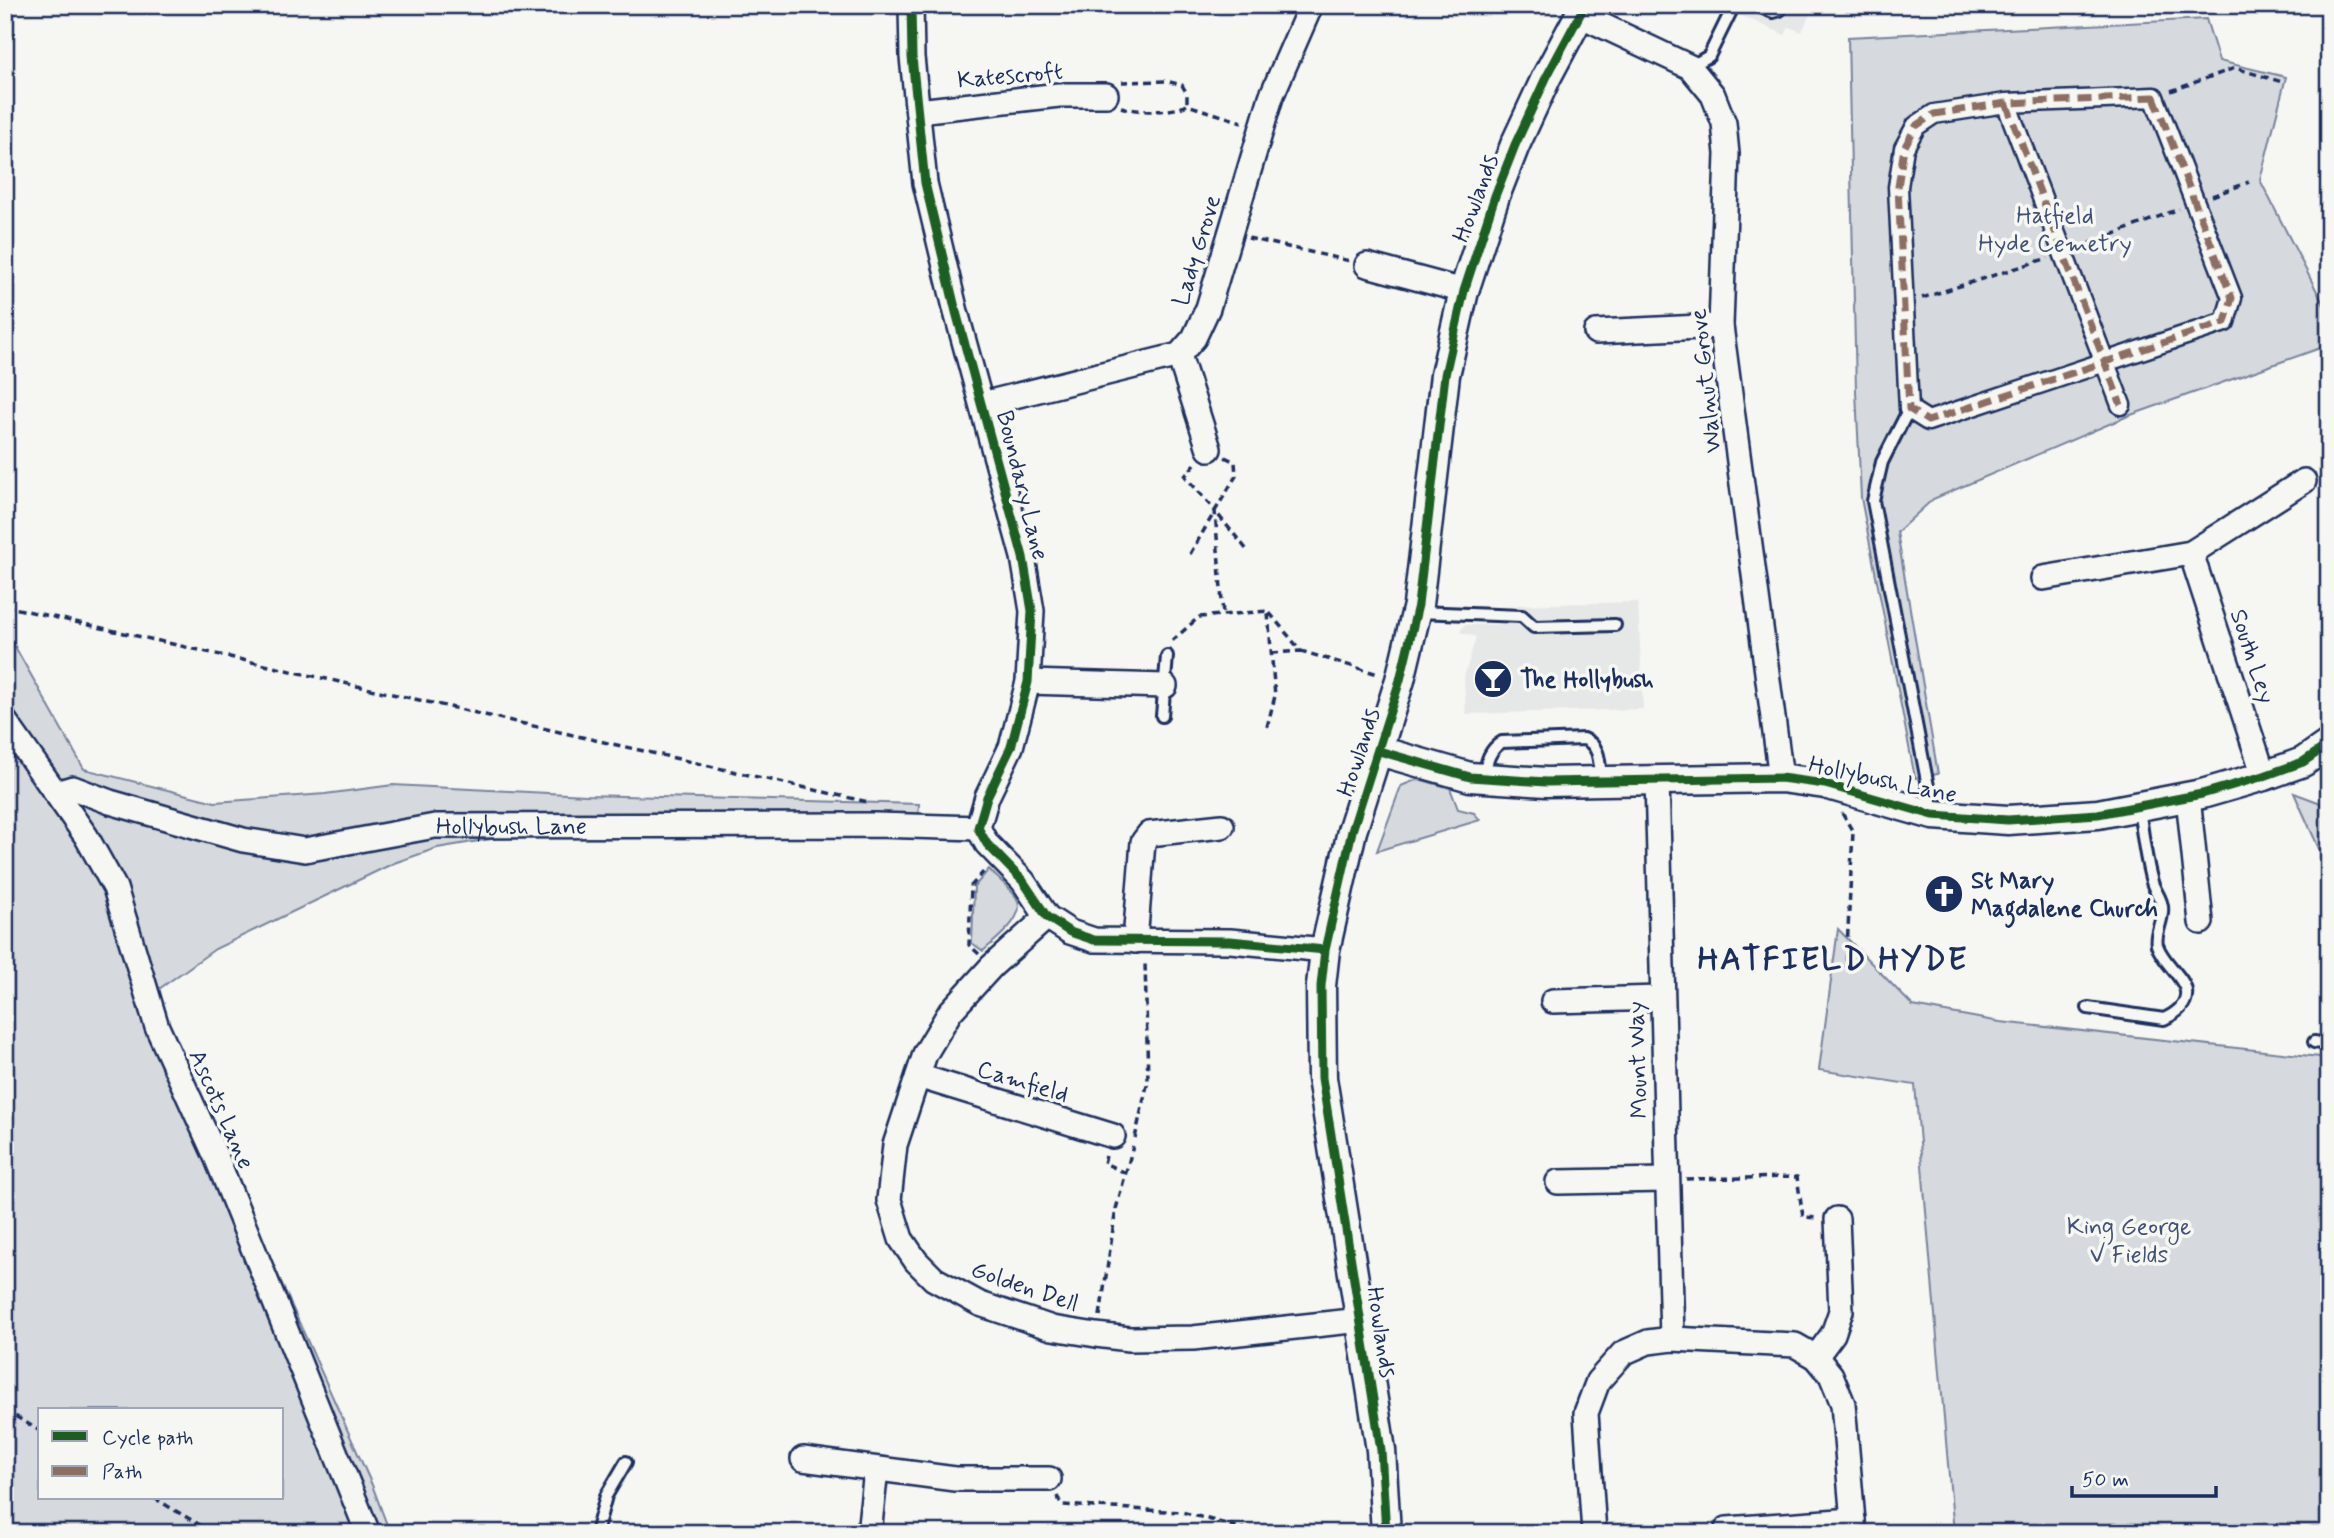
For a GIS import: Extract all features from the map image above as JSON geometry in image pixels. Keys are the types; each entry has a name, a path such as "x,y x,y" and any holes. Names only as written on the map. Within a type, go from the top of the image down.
{"street":[{"name":"Boundary Lane","path":"911,5 912,57 925,183 956,312 1025,571 1031,611 1028,682 1011,747 987,797 978,828"},
{"name":"Lady Grove","path":"1179,355 1194,338 1209,308 1270,97 1311,5"},
{"name":"Walnut Grove","path":"1583,10 1690,67 1713,96 1724,123 1727,154 1721,326 1781,778"},
{"name":"Howlands","path":"1386,1530 1381,1450 1322,1078 1321,986 1325,950 1353,831 1400,680 1417,612 1445,375 1464,291 1515,145 1546,78 1583,10"},
{"name":"Katescroft","path":"918,110 1059,95 1107,95"},
{"path":"2154,97 2197,202 2232,298 2225,322 1928,421 1909,410 1898,187 1904,148 1916,126 1934,114 2006,103 2154,97"},
{"path":"2006,103 2121,405"},
{"path":"1367,265 1464,291"},
{"path":"1596,332 1721,326"},
{"path":"982,404 1179,355 1209,449"},
{"path":"2043,578 2191,553 2304,481"},
{"name":"South Ley","path":"2191,553 2264,776"},
{"path":"1028,682 1165,686"},
{"name":"Ascots Lane","path":"5,721 86,836 115,888 157,1027 217,1159 368,1533"},
{"name":"Hollybush Lane","path":"1379,751 1470,777 1483,778 1546,782 1781,778 1825,784 1933,815 2008,820 2087,815 2188,797 2316,764 2329,744"},
{"name":"Mount Way","path":"1657,780 1672,1339"},
{"name":"Hollybush Lane","path":"56,793 73,788 110,802 243,840 305,850 435,826 876,825 978,828"},
{"path":"2188,797 2201,922"},
{"path":"1135,941 1143,842 1149,834 1222,827"},
{"path":"978,828 987,844 1023,881 1047,917 1070,932 1094,940 1230,941 1325,950"},
{"name":"Golden Dell","path":"1047,917 992,966 950,1012 925,1054 895,1145 888,1200 901,1239 916,1261 934,1279 980,1304 1052,1328 1107,1337 1193,1338 1361,1320"},
{"path":"1552,1001 1661,998"},
{"name":"Camfield","path":"918,1076 1113,1136"},
{"path":"1558,1182 1666,1180"},
{"path":"1815,1357 1833,1334 1841,1311 1837,1219"},
{"path":"1594,1533 1586,1413 1598,1381 1623,1353 1648,1342 1672,1339 1795,1345 1815,1357 1831,1375 1843,1404 1854,1526 1727,1529"},
{"path":"803,1459 955,1479 1049,1479"},
{"path":"869,1533 876,1470"}],"lane":[{"path":"1690,67 1709,56 1734,5"},
{"path":"1756,5 1773,12 1780,10 1783,5"},
{"path":"1909,410 1881,462 1873,500 1933,815"},
{"path":"1417,612 1522,616 1534,627 1615,625"},
{"path":"1163,716 1167,656"},
{"path":"1483,778 1494,747 1502,742 1584,739 1593,743 1598,750 1601,781"},
{"path":"2088,1008 2164,1019 2175,1014 2184,1004 2186,991 2180,978 2164,960 2156,941 2162,907 2153,886 2145,854 2139,806"},
{"path":"2314,1042 2329,1044"},
{"path":"596,1533 606,1496 625,1462"}],"path":[{"path":"2154,97 2235,68 2282,82"},
{"path":"1187,105 1187,94 1182,85 1166,81 1121,82 1107,95 1124,108 1179,110 1187,105 1262,129"},
{"path":"1229,234 1367,265"},
{"path":"1190,554 1215,511 1236,475 1235,463 1209,449 1185,476 1215,511 1247,550"},
{"path":"1215,511 1223,615"},
{"path":"5,606 868,802 876,825"},
{"path":"1167,656 1171,642 1199,617 1268,611"},
{"path":"1268,611 1301,651"},
{"path":"1267,727 1275,696 1268,611"},
{"path":"1272,653 1301,651 1400,680"},
{"path":"1825,784 1853,832 1846,968"},
{"path":"992,966 969,945 971,887 998,855"},
{"path":"1666,1180 1797,1177 1803,1217 1837,1219"},
{"path":"5,1410 38,1430"},
{"path":"1049,1479 1062,1505 1182,1512 1259,1532 1386,1530"},
{"path":"157,1500 209,1533"}],"shaded area":[{"path":"1722,5 1814,5 1802,32 1789,27 1785,35"},
{"path":"1638,602 1643,709 1466,714 1464,677 1476,637 1460,632 1464,625 1516,624 1516,605"}],"green space":[{"name":"Hatfield Hyde Cemetry","path":"2206,19 2219,61 2286,77 2260,180 2329,315 2329,345 2128,416 1933,499 1897,532 1938,774 1915,778 1861,498 1848,37"},
{"path":"5,629 84,769 215,802 325,794 393,785 586,795 919,804 917,835 503,837 437,848 394,863 215,949 152,994 372,1485 390,1533 5,1533"},
{"path":"1418,779 1450,788 1458,809 1474,813 1480,820 1377,851 1401,786"},
{"path":"2294,793 2329,809 2329,871"},
{"path":"989,869 1013,893 1019,904 1018,912 1009,927 983,951 972,943 974,887"},
{"name":"King George V Fields","path":"1838,929 1913,1006 2000,1022 2329,1058 2329,1533 1954,1533 1915,1085 1819,1070"}],"marked path":[{"path":"2154,97 2232,298 2225,322 1928,421 1909,409 1898,187 1904,148 1916,126 1934,114 2006,103 2154,97"},
{"path":"2006,103 2121,405"}],"cycle path":[{"path":"911,5 912,57 925,183 956,312 1023,557 1032,611 1028,682 1011,747 987,797 978,828 987,844 1023,881 1047,917 1070,932 1094,940 1230,941 1325,950"},
{"path":"1386,1533 1381,1450 1322,1078 1321,986 1325,950 1352,831 1400,680 1418,605 1445,375 1464,291 1515,145 1546,78 1585,5"},
{"path":"1379,751 1470,777 1546,782 1781,778 1825,784 1933,815 2008,820 2098,814 2202,794 2303,762 2329,744"}],"place":[{"name":"The Hollybush","path":"1493,679"},
{"name":"St Mary Magdalene Church","path":"1944,894"}],"district":[{"name":"HATFIELD HYDE","path":"1833,958"}]}
